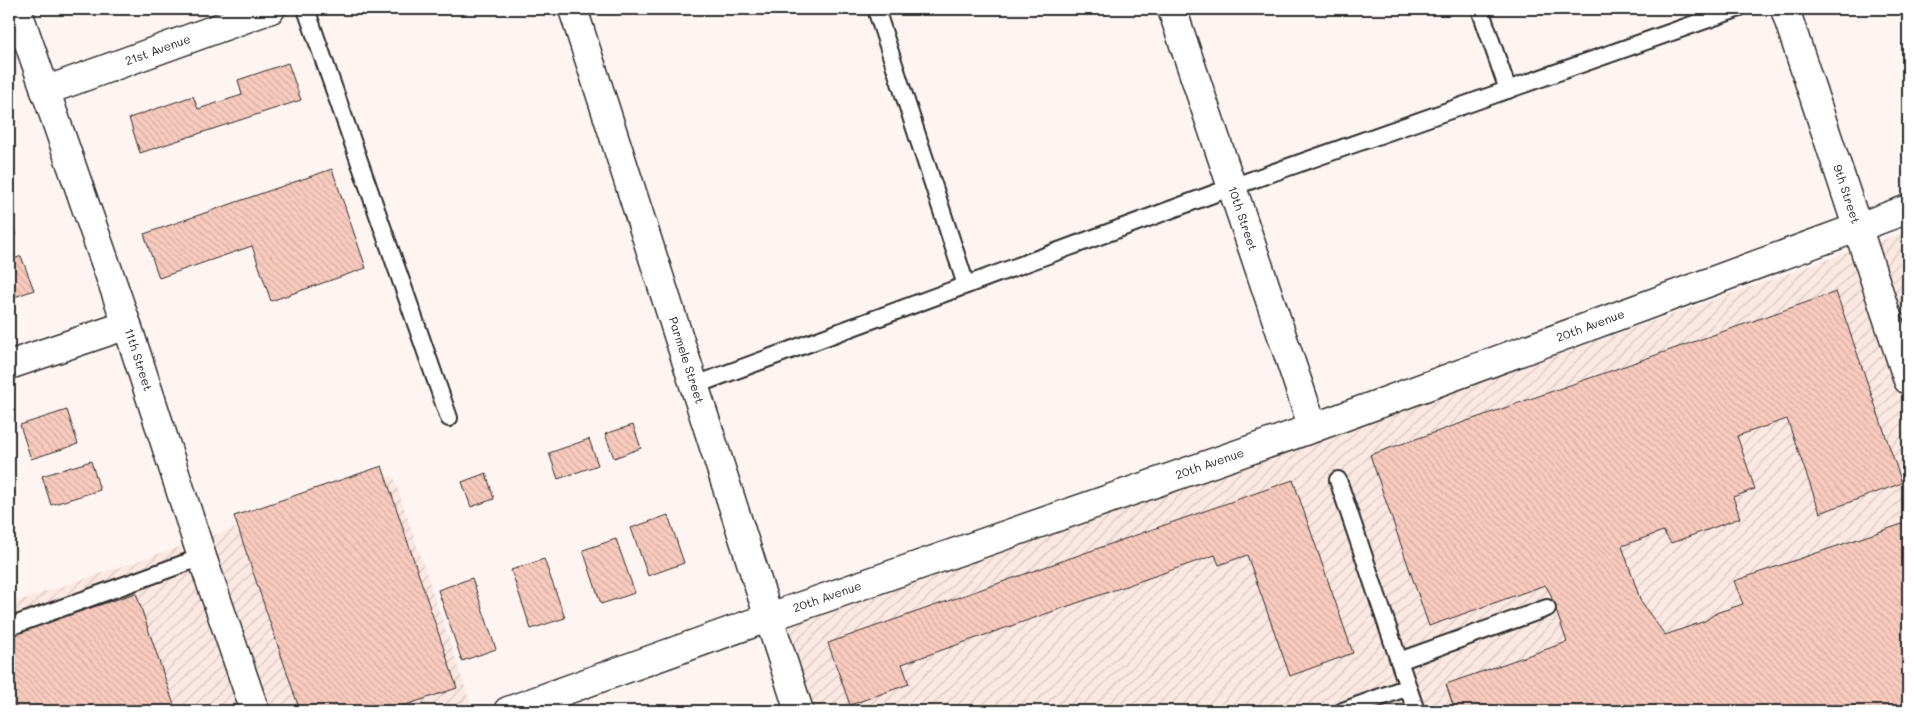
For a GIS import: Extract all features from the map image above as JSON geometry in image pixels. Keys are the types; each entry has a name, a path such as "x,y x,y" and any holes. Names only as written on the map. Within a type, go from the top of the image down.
{"street":[{"name":"11th Street","path":"17,9 127,326 202,557 255,711"},
{"name":"21st Avenue","path":"45,91 271,9"},
{"name":"Parmele Street","path":"573,9 798,711"},
{"name":"10th Street","path":"1172,9 1313,428"},
{"name":"9th Street","path":"1785,9 1908,380"},
{"name":"20th Avenue","path":"508,711 768,618 1313,428 1908,209"},
{"path":"9,366 127,326"}],"lane":[{"path":"306,9 449,418"},
{"path":"876,9 966,286"},
{"path":"1480,9 1508,90"},
{"path":"693,386 1232,187 1737,9"},
{"path":"1338,480 1416,711"},
{"path":"9,627 202,557"},
{"path":"1399,661 1547,608"},
{"path":"1343,711 1408,687"}],"shaded area":[{"path":"1908,231 1908,711 789,711 766,635"},
{"path":"393,475 473,710 9,711 9,604"}],"building":[{"path":"288,63 301,100 140,153 129,118 193,96 198,109 242,95 238,80"},
{"path":"332,169 366,268 271,301 252,246 159,278 144,234"},
{"path":"9,217 16,235 9,238"},
{"path":"21,256 34,290 9,299 9,261"},
{"path":"1836,292 1902,483 1820,513 1787,419 1737,436 1755,489 1733,497 1740,518 1671,543 1663,531 1622,546 1641,602 1665,635 1705,621 1716,613 1743,604 1734,581 1908,522 1908,711 1455,711 1446,684 1567,642 1550,593 1545,585 1429,626 1370,455"},
{"path":"67,410 78,444 31,459 20,425"},
{"path":"633,425 641,448 614,458 605,434"},
{"path":"589,439 598,465 558,479 549,453"},
{"path":"91,461 100,490 51,505 42,476"},
{"path":"382,466 457,688 388,711 300,711 234,516"},
{"path":"486,473 494,499 471,507 462,482"},
{"path":"1293,480 1353,653 1290,676 1247,555 1219,565 1215,555 902,664 909,684 850,705 828,643"},
{"path":"668,515 684,563 648,576 631,528"},
{"path":"616,539 635,593 601,604 583,550"},
{"path":"544,559 565,618 531,629 511,570"},
{"path":"472,578 496,649 462,661 438,590"},
{"path":"136,593 176,711 9,711 9,635"}]}
